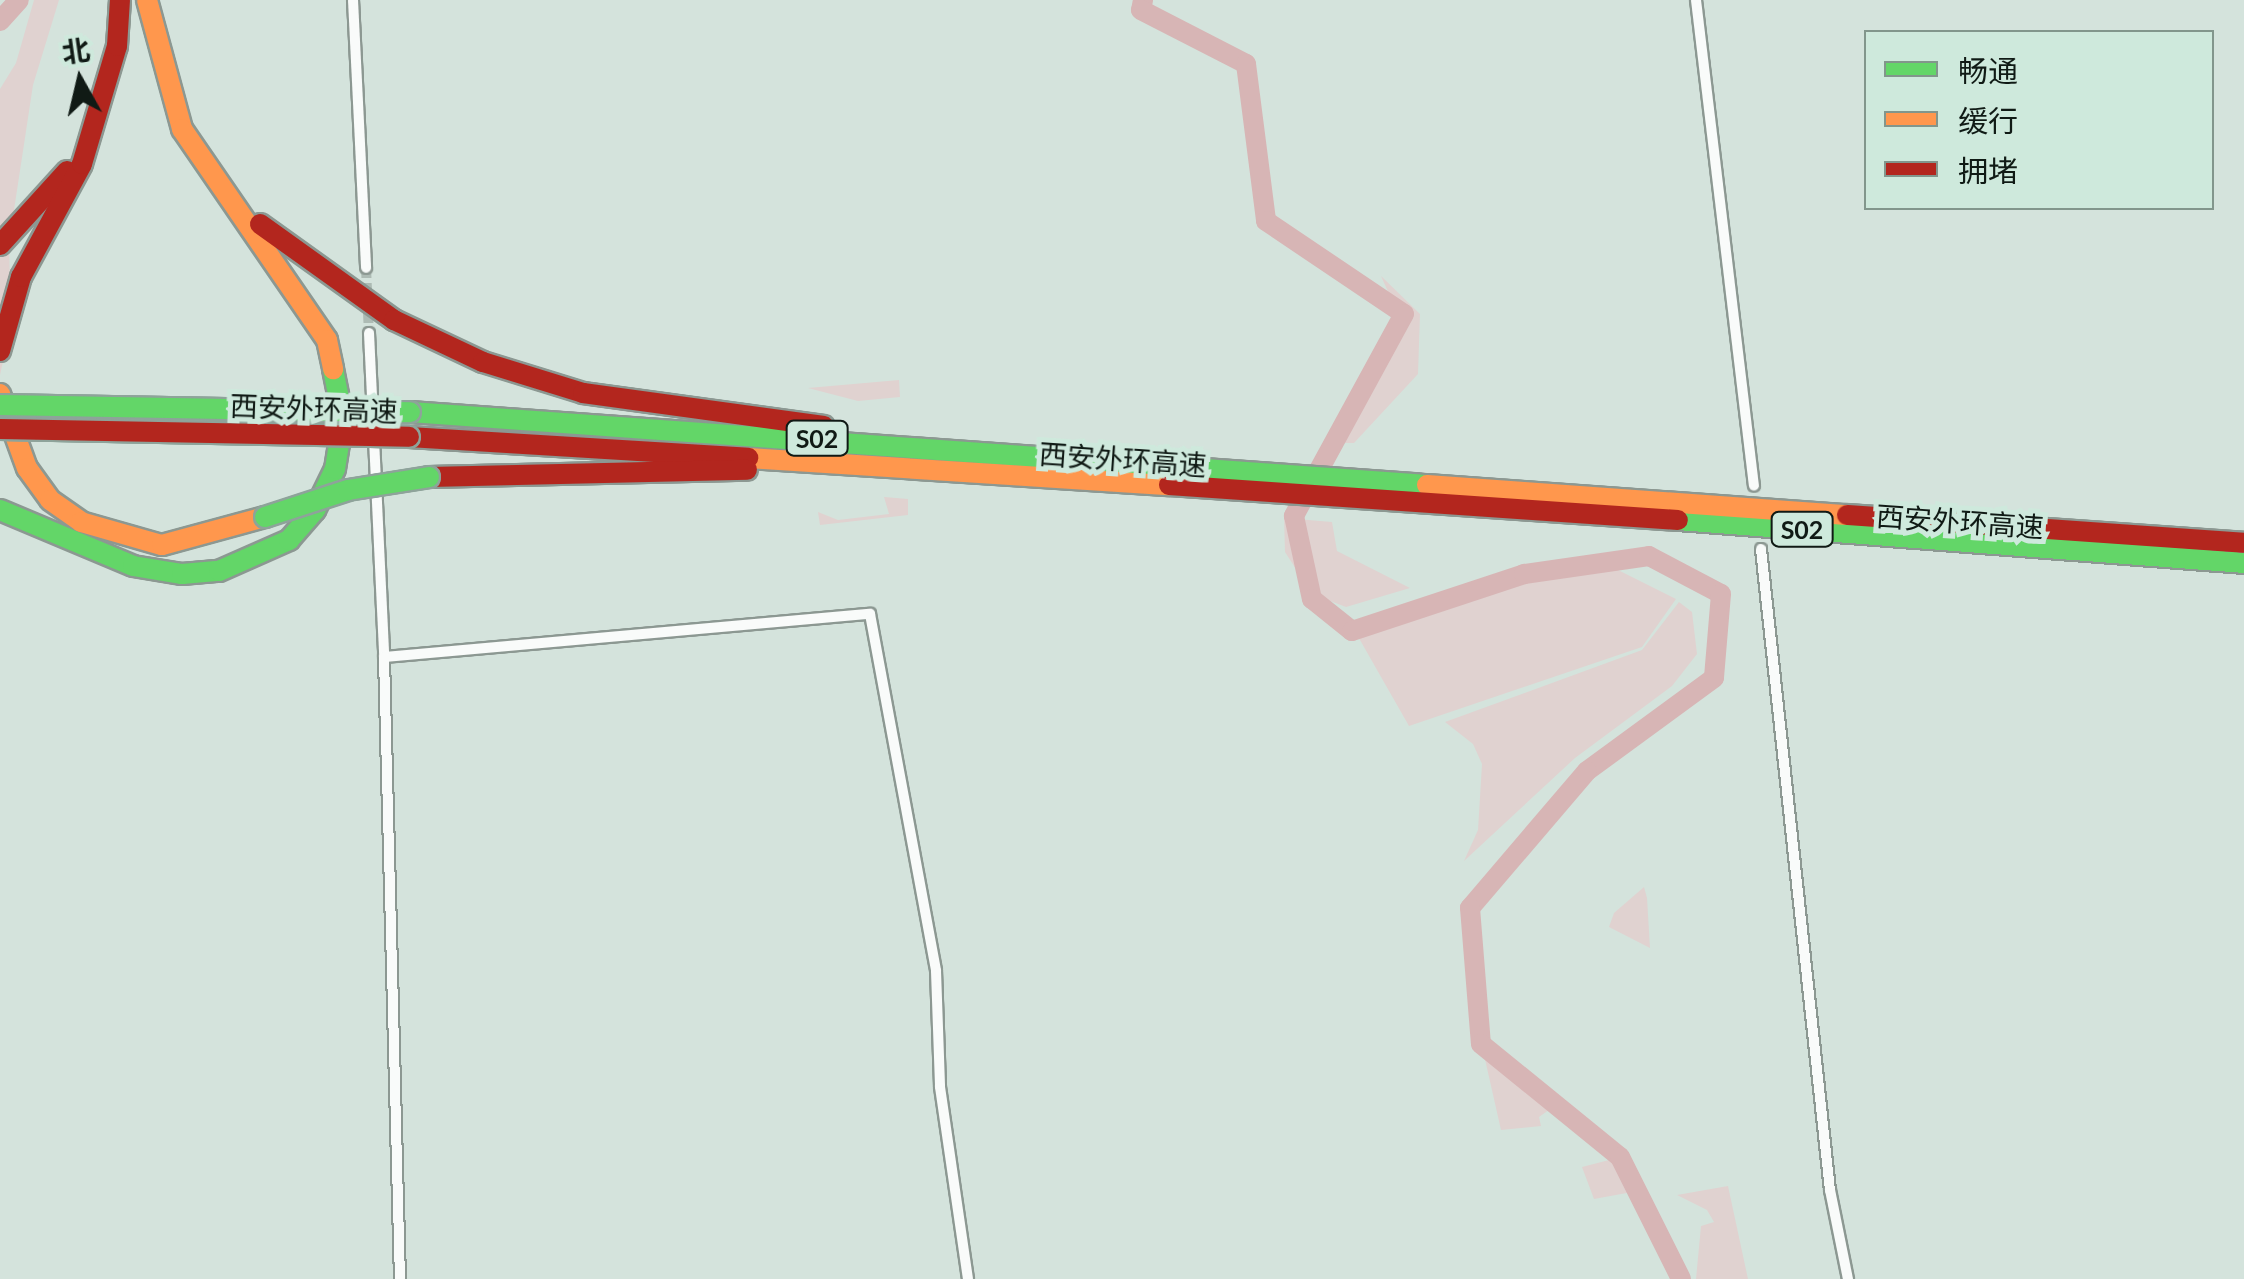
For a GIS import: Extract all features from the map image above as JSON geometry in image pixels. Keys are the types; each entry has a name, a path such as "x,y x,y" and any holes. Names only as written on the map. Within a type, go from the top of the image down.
{"highway":[{"path":"0,351 15,292 82,164 106,88 120,0"},
{"path":"0,510 133,566 182,574 257,558 289,540 315,510 335,469 344,419 327,340 182,129 147,0"},
{"path":"0,245 73,162 106,88"},
{"path":"210,172 307,263 394,320 482,362 583,392 1042,454"},
{"path":"0,394 27,468 50,500 81,522 162,544 205,538 348,490 429,477 560,470 1033,475"},
{"name":"西安外环高速","path":"0,405 410,412 1042,454 1223,477"},
{"name":"西安外环高速","path":"0,429 409,437 1033,475 1223,477 2244,543"},
{"name":"西安外环高速","path":"1360,486 2244,563"}],"street":[{"path":"353,0 366,268"},
{"path":"1696,0 1754,486"},
{"path":"369,333 384,656 400,1279"},
{"path":"1761,548 1830,1190 1848,1279"},
{"path":"384,656 870,614 936,971 940,1087 968,1279"}],"shaded area":[{"path":"34,0 59,0 33,85 9,243 11,325 0,375 0,89 16,63"},
{"path":"1381,276 1420,314 1418,374 1354,443 1328,443 1373,389 1395,347 1395,307"},
{"path":"899,380 900,397 858,401 808,388"},
{"path":"884,497 908,499 908,515 820,525 818,512 838,520 889,514"},
{"path":"1284,518 1332,522 1337,551 1410,588 1346,607 1312,594 1285,552"},
{"path":"1579,561 1616,569 1676,599 1642,647 1409,726 1352,626 1426,612"},
{"path":"1679,602 1692,612 1697,654 1672,686 1575,758 1464,861 1478,830 1482,764 1473,744 1445,722 1642,650"},
{"path":"1644,887 1650,948 1609,927 1614,913"},
{"path":"1482,1046 1553,1107 1539,1117 1541,1126 1501,1130"},
{"path":"1617,1158 1643,1190 1594,1199 1582,1167"},
{"path":"1728,1186 1748,1279 1696,1279 1701,1226 1714,1222 1707,1210 1677,1195"}],"waterway":[{"path":"0,21 19,0"},
{"path":"1143,0 1141,10 1246,64 1266,221 1404,314 1294,516 1312,599 1352,631 1524,574 1649,556 1721,594 1714,678 1587,771 1470,908 1481,1044 1620,1157 1681,1279"}],"tunnel":[{"path":"366,268 369,333"}],"traffic: fast":[{"path":"0,510 133,566 182,574 219,571 289,540 315,510 335,469 343,419 333,369"},
{"path":"0,405 410,412"},
{"path":"410,412 1427,485"},
{"path":"265,517 348,490 429,477"},
{"path":"1678,520 2244,563"}],"traffic: slow":[{"path":"147,0 182,129 327,340 333,369"},
{"path":"0,394 27,468 50,500 81,522 162,545 265,517"},
{"path":"748,458 1169,485"},
{"path":"1427,485 1847,515"}],"traffic: jam":[{"path":"0,351 21,277 82,164 117,46 120,0"},
{"path":"0,245 67,171"},
{"path":"260,224 394,320 483,362 583,393 824,426"},
{"path":"0,429 409,437"},
{"path":"409,437 748,458"},
{"path":"429,477 747,470"},
{"path":"1169,485 1678,520"},
{"path":"1847,515 2244,543"}]}
